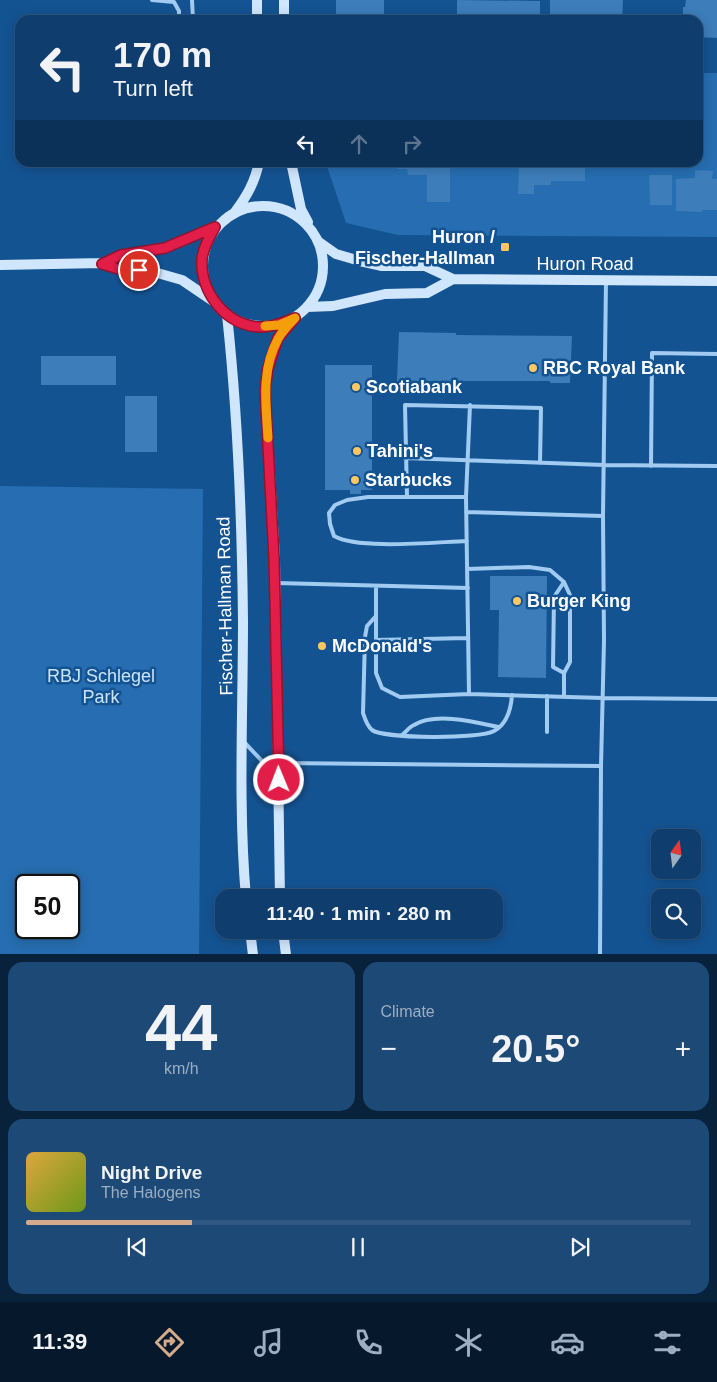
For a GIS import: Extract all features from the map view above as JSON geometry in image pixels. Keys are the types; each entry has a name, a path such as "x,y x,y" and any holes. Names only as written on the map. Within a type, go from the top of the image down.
{"main road":[{"path":"257,0 257,15"},
{"path":"284,0 284,15"},
{"path":"235,212 247,197 254,183 257,167"},
{"path":"280,889 275,583 265,390 268,368 278,338 295,318 307,308 320,288 324,265 319,242 301,209 292,167"},
{"path":"102,264 121,255 165,248 215,227 235,212 250,207 265,205 282,209 299,217 312,230"},
{"path":"213,300 204,281 202,259 206,245 215,227"},
{"name":"Huron Road","path":"319,242 336,254 360,261 382,266 426,266 453,279 717,281"},
{"path":"0,264 102,264 122,270 139,270 165,274 182,280 213,300 228,316 243,324 261,327 279,325 295,318"},
{"name":"Huron Road","path":"307,308 333,306 385,294 427,293 453,279"},
{"name":"Fischer-Hallman Road","path":"228,316 242,546 242,740 246,889"},
{"path":"251,939 253,954"},
{"path":"284,939 286,954"}],"lane":[{"path":"152,0 174,2 178,15"},
{"path":"192,0 193,15"},
{"path":"600,954 606,280"},
{"path":"651,466 652,353 717,354"},
{"path":"407,497 405,404 541,408 540,463"},
{"path":"470,405 466,497 470,694"},
{"path":"405,458 604,465 717,466"},
{"path":"466,497 368,497 347,500 335,505 329,513 334,536 343,541 368,544 467,541"},
{"path":"466,512 603,516"},
{"path":"467,569 536,568 550,570 564,582 570,595 570,662 564,673 564,696"},
{"path":"564,582 554,597 552,667 564,673"},
{"path":"275,583 468,588"},
{"path":"376,586 376,674 382,688 400,697 470,694 717,699"},
{"path":"376,616 367,626 365,637 363,714 365,722 372,730 382,734 419,737 483,735 494,731 504,723 511,706 512,695"},
{"path":"376,640 468,638"},
{"path":"547,696 547,732"},
{"path":"402,735 413,725 428,719 452,719 498,727"},
{"path":"242,740 262,761 602,766"}],"green space":[{"path":"703,73 717,73 717,237 398,235 346,223 327,167 703,167"},
{"name":"RBJ Schlegel Park","path":"0,486 203,489 199,954 0,954"}],"building":[{"path":"336,0 384,0 384,15 336,15"},
{"path":"457,0 540,1 540,15 457,15"},
{"path":"550,0 623,0 622,15 550,15"},
{"path":"686,0 717,0 717,38 703,37 703,15 683,15 683,7 685,7"},
{"path":"397,167 450,168 450,202 427,202 427,175 408,175 407,169 397,169"},
{"path":"519,167 585,167 585,181 551,181 551,185 534,185 534,194 518,194"},
{"path":"695,170 713,171 712,179 717,179 717,210 702,210 702,212 676,211 676,179 695,178"},
{"path":"649,175 672,175 672,205 650,205"},
{"path":"399,332 456,333 456,335 572,336 570,383 550,383 550,381 397,381"},
{"path":"41,356 116,356 116,385 41,385"},
{"path":"325,365 372,365 372,490 361,490 361,494 350,494 350,490 325,490"},
{"path":"125,396 157,396 157,452 125,452"},
{"path":"490,576 547,576 546,678 498,677 499,610 490,610"}],"slow traffic":[{"path":"265,326 279,325 295,318 278,338 268,368 265,390 268,438"}],"place":[{"name":"Huron / Fischer-Hallman","path":"505,247"},
{"name":"RBC Royal Bank","path":"533,368"},
{"name":"Scotiabank","path":"356,387"},
{"name":"Tahini's","path":"357,451"},
{"name":"Starbucks","path":"355,480"},
{"name":"Burger King","path":"517,601"},
{"name":"McDonald's","path":"322,646"}],"route":[{"path":"139,270 122,270 102,264 121,255 165,248 215,227 206,245 202,259 204,281 213,300 228,316 243,324 261,327 279,325 295,318 278,338 268,368 265,390 274,558 279,780"}]}
